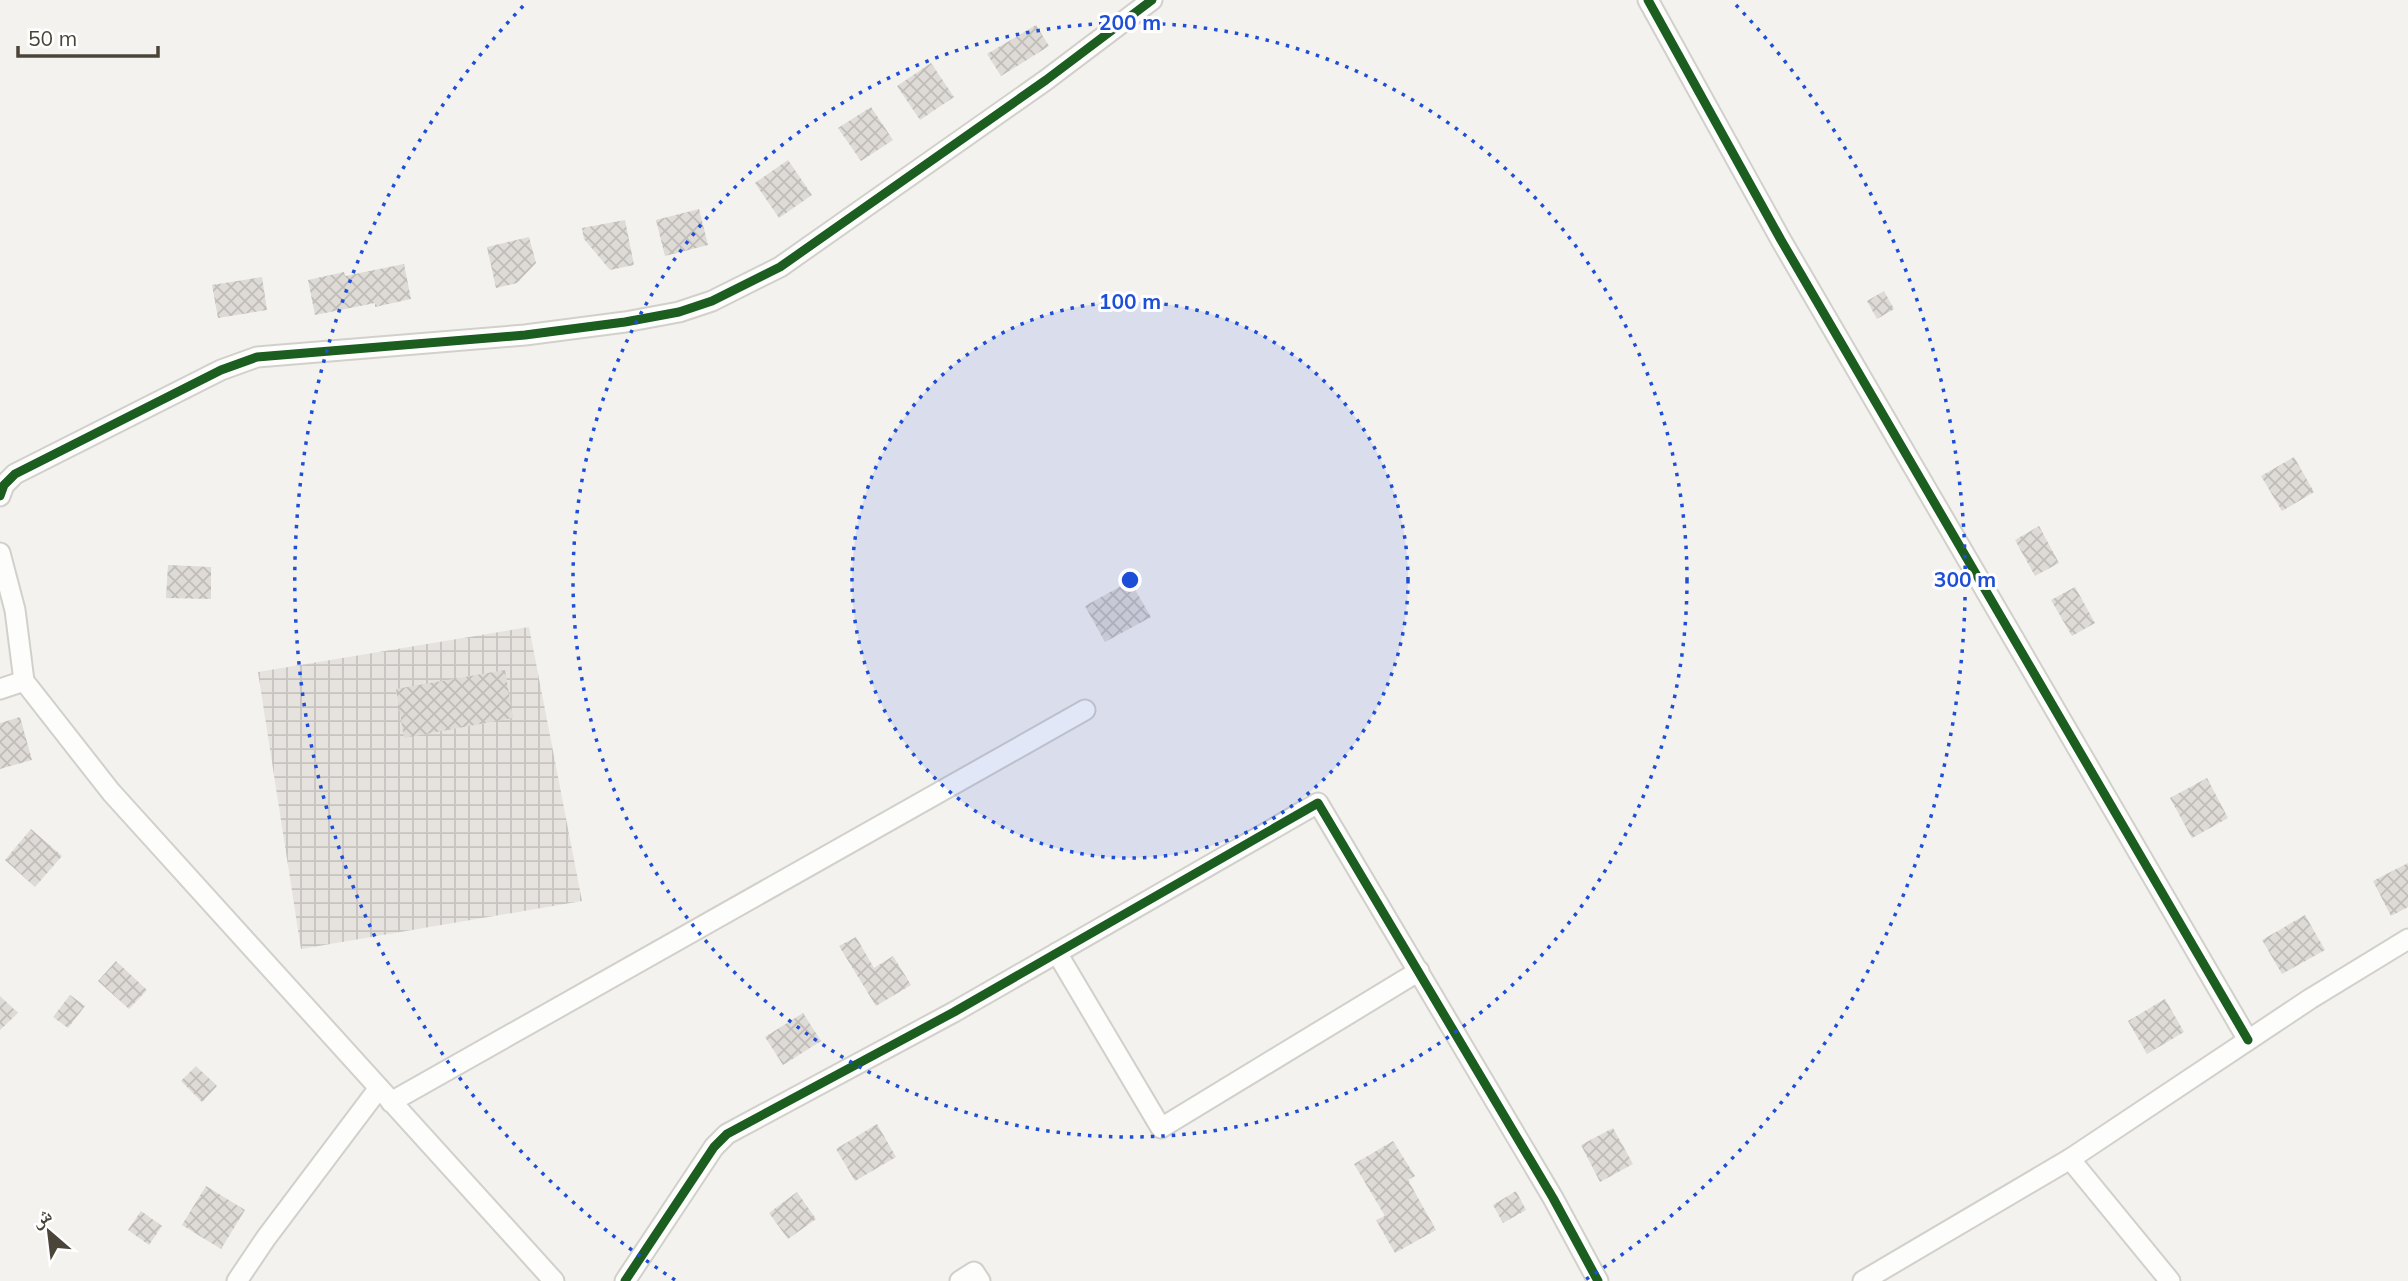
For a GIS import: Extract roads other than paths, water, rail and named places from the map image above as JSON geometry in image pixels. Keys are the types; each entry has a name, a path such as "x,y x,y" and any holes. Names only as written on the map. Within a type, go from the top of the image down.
{"street":[{"path":"0,496 4,485 15,474 221,370 257,357 525,335 625,322 678,312 712,301 780,267 1046,80 1152,0"},
{"path":"1648,0 1781,240 2248,1040"},
{"path":"0,553 15,610 24,681 111,792 554,1281"},
{"path":"0,689 24,681"},
{"path":"237,1281 266,1238 385,1095 1085,710"},
{"path":"625,1281 714,1147 727,1134 954,1012 1318,803 1553,1198 1598,1281"},
{"path":"1863,1281 2070,1158 2248,1040 2408,939"},
{"path":"1057,953 1161,1128 1419,971"},
{"path":"2070,1158 2170,1281"},
{"path":"960,1281 974,1272 980,1281"}]}
